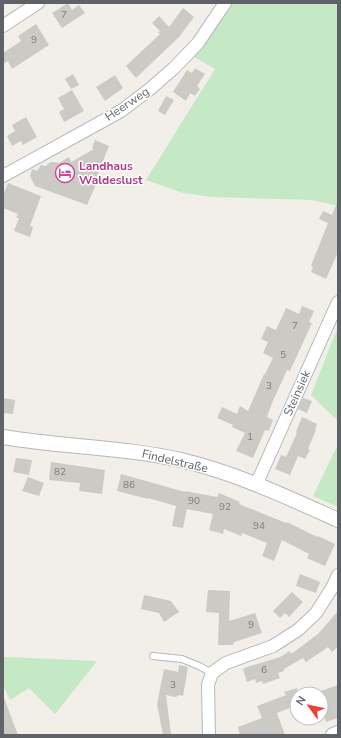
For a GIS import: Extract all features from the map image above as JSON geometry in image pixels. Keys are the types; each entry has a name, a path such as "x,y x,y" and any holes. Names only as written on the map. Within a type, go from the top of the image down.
{"street":[{"path":"3,26 38,3"},
{"name":"Heerweg","path":"3,176 121,110 150,89 174,68 198,43 225,3"},
{"name":"Steinsiek","path":"256,485 338,302"},
{"name":"Findelstraße","path":"3,437 140,453 182,460 256,485 338,520"},
{"path":"209,735 208,685 212,674 226,663 273,646 298,630 316,613 332,588 338,575"},
{"path":"332,735 338,734"}],"lane":[{"path":"153,656 182,659 199,666 212,674"}],"green space":[{"path":"226,3 338,3 338,206 312,200 212,197 183,193 146,180 215,69 191,55"},
{"path":"338,327 338,421 311,395"},
{"path":"338,444 338,507 313,496"},
{"path":"5,657 97,661 55,714 29,688 10,700 3,685 3,659"}],"building":[{"path":"68,3 72,10 79,5 85,13 62,28 52,13"},
{"path":"183,8 194,17 179,37 136,78 126,66 160,34 158,33 160,31 152,23 159,16 169,27"},
{"path":"36,24 49,45 12,69 8,61 3,64 3,53 21,41 18,36"},
{"path":"195,68 205,74 197,86 200,89 195,96 190,93 186,101 173,92 187,70 192,73"},
{"path":"73,74 79,85 71,89 65,79"},
{"path":"115,75 123,88 105,101 96,87"},
{"path":"72,90 84,111 64,122 59,112 64,109 58,98"},
{"path":"166,96 174,100 165,115 158,111"},
{"path":"26,117 37,137 23,145 21,141 12,146 7,136 15,131 12,125"},
{"name":"Landhaus Waldeslust","path":"95,140 109,146 95,181 97,182 87,205 35,186 30,176 32,169 37,171 41,165 46,166 50,162 59,163 69,157 71,162 94,149 92,148"},
{"path":"8,183 41,196 30,226 33,227 30,237 14,231 19,218 16,218 18,214 3,208 3,196"},
{"path":"338,200 338,252 326,279 311,272 313,267 311,266 328,223 319,219 323,211 332,215"},
{"path":"302,306 314,311 309,322 312,323 290,371 287,370 272,403 267,417 273,420 269,431 265,430 253,458 236,451 245,433 232,427 233,425 217,418 222,407 237,414 240,406 248,411 264,374 273,358 263,353 268,342 261,339 267,326 276,330 286,308 299,314"},
{"path":"3,398 15,400 13,414 3,413"},
{"path":"303,398 312,401 307,413 298,409"},
{"path":"302,417 317,424 316,430 308,449 310,450 305,459 298,456 290,475 275,469 281,455 286,457 297,433 296,432"},
{"path":"16,458 32,460 29,475 13,472"},
{"path":"51,462 105,470 102,494 79,491 80,483 49,480"},
{"path":"121,474 185,492 217,497 219,493 240,502 239,504 286,523 287,522 335,544 325,566 307,558 309,554 282,540 274,561 262,556 267,543 242,533 241,536 224,529 223,534 209,530 213,514 187,509 183,528 172,526 176,506 117,491"},
{"path":"28,477 44,483 39,496 22,491"},
{"path":"300,574 320,582 316,593 296,586"},
{"path":"208,590 230,591 229,621 255,613 262,633 234,642 233,645 218,645 219,613 206,612"},
{"path":"292,592 303,602 289,617 285,613 280,618 273,611"},
{"path":"144,595 171,601 179,612 164,622 159,613 141,609"},
{"path":"338,611 338,647 332,652 328,647 306,662 303,658 284,669 284,671 278,673 280,678 263,684 262,681 256,683 255,679 247,682 243,669 280,657 290,651 291,654 318,634"},
{"path":"179,665 188,667 183,696 179,695 176,697 166,695 171,735 163,735 157,704 164,669 178,672"},
{"path":"338,685 338,718 329,721 329,688"},
{"path":"289,690 289,708 277,713 285,735 240,735 238,727 262,718 257,706 286,695 284,692"},
{"path":"4,698 18,735 3,735"}],"place":[{"name":"Landhaus Waldeslust","path":"65,173"}]}
